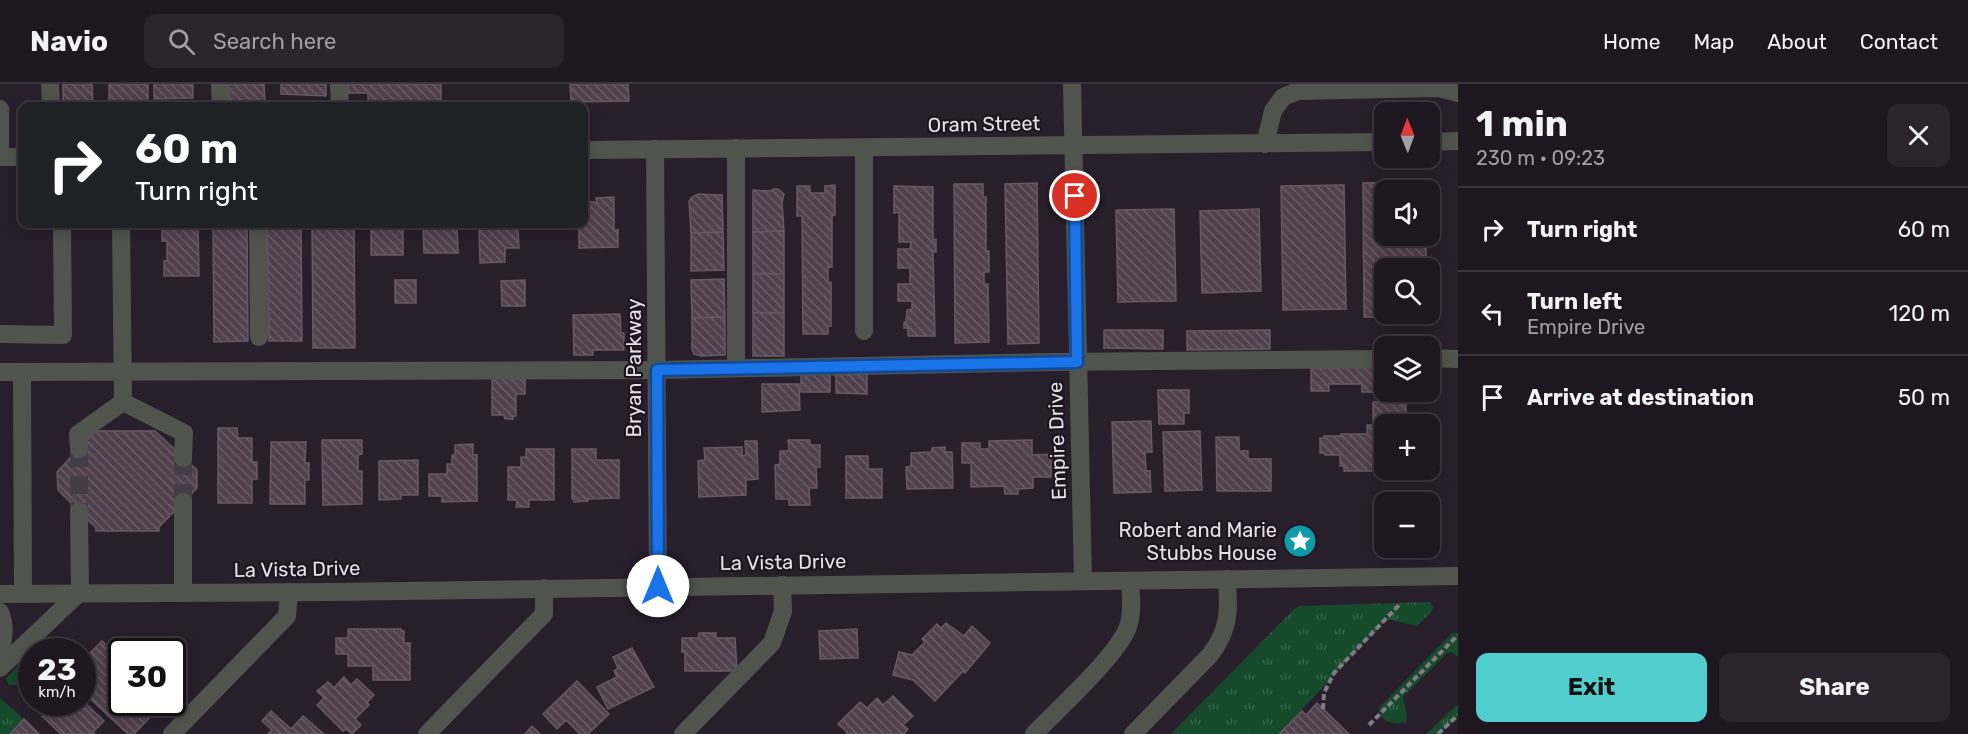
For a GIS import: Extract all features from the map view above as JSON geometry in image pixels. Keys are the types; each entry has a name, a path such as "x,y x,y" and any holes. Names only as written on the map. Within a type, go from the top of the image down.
{"street":[{"path":"50,84 51,102"},
{"path":"220,84 221,102"},
{"path":"339,84 340,102"},
{"name":"Empire Drive","path":"1072,84 1083,581"},
{"path":"1265,144 1273,111 1283,96 1298,91 1439,88 1458,93"},
{"path":"0,109 0,157 18,157"},
{"path":"1440,141 1458,141"},
{"name":"Oram Street","path":"588,150 1374,142"},
{"path":"736,148 736,368"},
{"path":"864,148 864,332"},
{"name":"Bryan Parkway","path":"655,149 658,586"},
{"path":"0,334 63,335 62,228"},
{"path":"121,228 123,402"},
{"path":"258,228 259,337"},
{"path":"1440,358 1458,359"},
{"path":"0,372 657,370 1374,359"},
{"path":"22,372 23,593"},
{"path":"79,449 78,434 123,402"},
{"path":"123,402 184,433 183,458"},
{"path":"183,502 183,592"},
{"path":"0,668 80,592 79,511"},
{"name":"La Vista Drive","path":"0,594 1458,576"},
{"path":"1133,734 1221,642 1227,625 1227,579"},
{"path":"1034,734 1111,654 1128,627 1131,607 1130,581"},
{"path":"683,734 772,643 783,611 782,585"},
{"path":"427,734 544,614 543,588"},
{"path":"172,734 287,616 289,592"},
{"path":"0,612 4,623 4,638 0,649"}],"path":[{"path":"1323,709 1324,693 1334,673 1401,603"},
{"path":"1369,725 1458,635"},
{"path":"1438,734 1458,715"}],"green space":[{"path":"1430,602 1433,607 1432,611 1417,626 1387,619 1279,734 1171,734 1299,606"},
{"path":"1452,633 1458,634 1458,657 1451,652 1446,654 1403,697 1406,722 1392,723 1384,719 1379,708"},
{"path":"18,667 18,683 9,685 6,678"},
{"path":"0,698 24,719 9,734 0,734"},
{"path":"1458,704 1458,716 1440,734 1426,734"}],"building":[{"path":"63,84 92,84 93,102 63,102"},
{"path":"109,84 148,84 148,101 109,101"},
{"path":"154,84 193,84 193,98 154,99"},
{"path":"228,84 264,84 265,102 229,102"},
{"path":"281,84 326,84 326,96 281,94"},
{"path":"348,84 441,84 441,101 368,102 368,93 348,93"},
{"path":"570,84 628,84 629,101 571,102"},
{"path":"1037,183 1039,343 1008,344 1005,184"},
{"path":"1363,183 1374,183 1374,246 1426,246 1426,258 1374,258 1374,317 1364,317"},
{"path":"954,184 983,184 983,197 986,197 986,251 989,251 989,272 984,272 984,284 988,284 989,342 955,343"},
{"path":"835,185 835,215 832,216 832,267 828,267 828,283 831,282 831,326 828,326 828,334 803,334 802,216 797,216 797,186 810,186 810,193 825,193 825,186"},
{"path":"1344,185 1346,309 1283,310 1281,186"},
{"path":"894,186 933,187 933,240 936,239 936,252 933,251 935,336 908,336 908,328 904,328 907,310 912,309 912,301 898,301 898,284 910,284 910,268 898,268 898,249 910,249 911,242 899,242 899,212 894,213"},
{"path":"774,189 784,194 782,203 784,231 753,232 753,190 770,191"},
{"path":"698,194 722,195 723,232 691,233 689,201"},
{"path":"614,197 614,230 618,230 618,247 579,248 579,228 588,228 588,202 597,202 596,198"},
{"path":"1174,209 1176,301 1118,302 1116,210"},
{"path":"1259,209 1261,291 1202,293 1200,211"},
{"path":"162,228 198,228 199,276 164,276 167,241 162,241"},
{"path":"213,228 247,228 248,341 214,342"},
{"path":"267,228 301,228 302,341 269,341"},
{"path":"312,228 354,228 355,348 313,348"},
{"path":"371,228 403,228 403,255 371,255"},
{"path":"423,228 457,228 458,253 424,253"},
{"path":"479,228 518,230 519,248 505,248 505,262 480,263"},
{"path":"784,231 784,274 753,274 753,232"},
{"path":"723,232 724,270 691,271 691,233"},
{"path":"753,274 784,274 784,313 753,313"},
{"path":"724,279 725,317 692,318 691,280"},
{"path":"395,280 416,280 416,303 395,303"},
{"path":"525,280 525,306 502,306 501,281"},
{"path":"753,313 784,313 784,356 753,356"},
{"path":"620,314 621,333 624,333 624,350 593,350 593,355 574,355 573,315"},
{"path":"725,317 725,355 694,354 692,318"},
{"path":"1104,330 1163,330 1163,349 1104,348"},
{"path":"1270,330 1270,349 1187,350 1187,331"},
{"path":"1374,367 1374,392 1362,392 1362,384 1329,384 1329,391 1311,391 1311,368"},
{"path":"836,371 867,371 867,394 836,393"},
{"path":"801,372 830,372 830,392 801,392"},
{"path":"492,377 525,377 525,394 516,394 516,416 513,416 513,419 505,419 504,415 492,415"},
{"path":"762,384 799,384 800,410 762,412"},
{"path":"1158,390 1189,390 1189,413 1184,413 1184,424 1159,424"},
{"path":"1373,402 1406,402 1406,414 1374,414 1374,471 1344,471 1344,466 1340,466 1340,455 1320,453 1320,438 1341,436 1341,434 1367,434 1367,425 1373,425"},
{"path":"1151,421 1152,452 1145,452 1146,471 1150,471 1151,492 1114,493 1112,422"},
{"path":"218,428 237,428 238,438 252,438 252,462 257,462 257,479 252,479 252,503 218,503"},
{"path":"95,431 155,431 197,470 197,488 159,527 159,531 96,531 96,528 58,490 57,472"},
{"path":"1200,431 1202,490 1165,491 1163,432"},
{"path":"1216,437 1239,437 1239,451 1248,451 1248,459 1271,459 1271,491 1217,491"},
{"path":"322,440 362,440 362,454 358,455 358,471 362,471 362,504 323,505"},
{"path":"788,440 810,440 810,445 820,445 820,467 816,467 817,488 809,488 810,505 789,505 789,499 776,499 775,465 780,464 780,451 789,451"},
{"path":"1032,440 1032,455 1051,454 1051,477 1033,477 1033,488 1018,489 1018,494 1005,494 1004,486 971,487 971,463 962,463 962,443 980,443 980,449 989,449 989,441"},
{"path":"745,441 757,441 758,479 746,480 746,495 699,497 698,461 705,460 704,448 742,447 742,456 746,455"},
{"path":"271,442 306,442 305,463 309,463 309,480 305,480 305,504 270,504"},
{"path":"473,444 473,455 477,455 477,501 442,502 442,496 429,496 429,474 447,474 447,464 452,464 452,455 455,455 455,445"},
{"path":"945,447 945,452 952,452 953,488 907,489 906,467 911,466 911,453 932,452 932,448"},
{"path":"526,449 554,449 554,500 529,500 529,507 516,507 517,500 508,500 508,467 521,467 521,457 526,457"},
{"path":"572,449 596,449 596,460 619,460 619,498 574,502 572,499"},
{"path":"846,456 868,456 868,469 882,469 882,498 846,498"},
{"path":"418,460 418,495 401,495 401,499 379,500 379,461"},
{"path":"946,623 964,636 972,626 990,643 965,673 963,671 935,701 913,680 893,675 899,652 912,655 925,642 922,639 937,624 941,628"},
{"path":"348,629 401,629 404,631 404,643 410,643 410,680 373,680 373,666 348,666 348,654 336,654 336,638 348,638"},
{"path":"857,629 858,658 820,659 819,631"},
{"path":"699,633 716,633 716,638 735,638 737,671 685,671 682,638 698,638"},
{"path":"102,641 108,646 108,715 96,704 96,647"},
{"path":"632,648 654,687 608,709 597,687 617,677 614,671 618,668 613,657"},
{"path":"344,677 351,685 357,679 374,695 367,702 369,705 355,719 361,725 352,734 346,729 343,731 317,705 324,698 317,691 328,682 334,688"},
{"path":"577,681 609,714 588,734 580,734 566,720 557,729 543,714"},
{"path":"893,696 913,716 903,725 908,729 904,734 846,734 847,732 838,724 860,702 867,708 877,698 883,705"},
{"path":"1317,703 1349,734 1279,734 1302,711 1306,715"},
{"path":"271,711 291,729 303,716 324,734 268,734 272,730 262,721"},
{"path":"96,713 104,721 93,732 95,734 61,734 42,716 96,716"},
{"path":"109,716 151,716 134,734 128,734"},
{"path":"24,719 39,734 10,734"},
{"path":"532,726 540,734 525,734"}],"tunnel":[{"path":"79,449 79,511"},
{"path":"183,458 183,502"}],"place":[{"name":"Robert and Marie Stubbs House","path":"1300,541"}],"route":[{"path":"658,586 657,370 1077,362 1075,196"}]}
